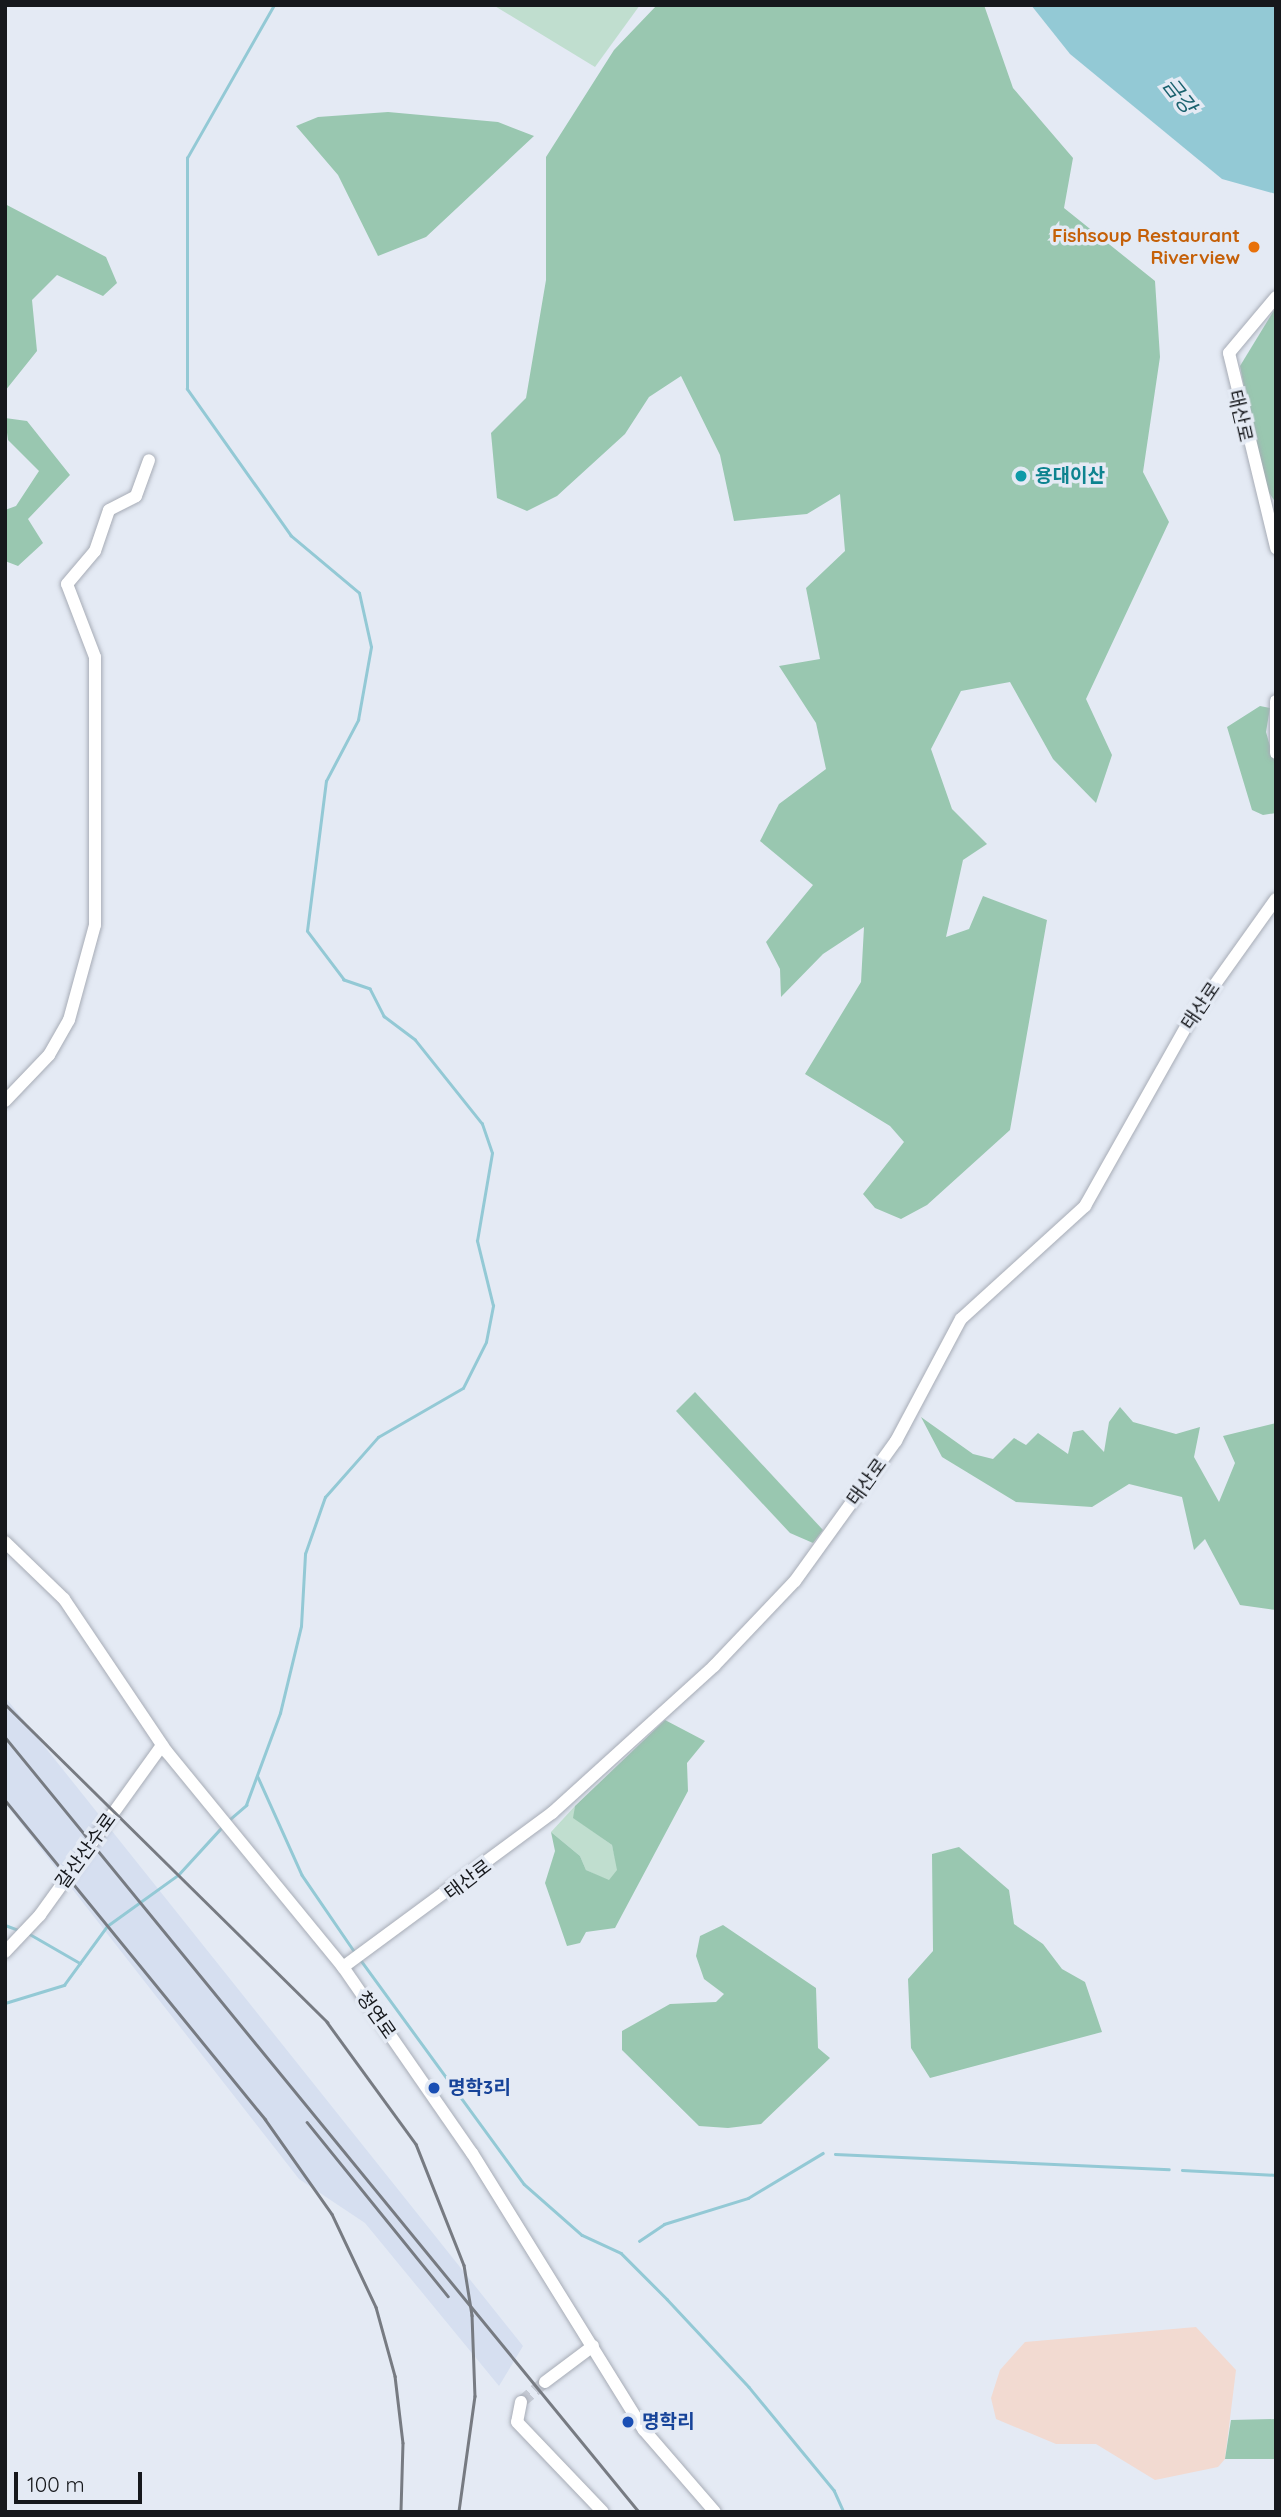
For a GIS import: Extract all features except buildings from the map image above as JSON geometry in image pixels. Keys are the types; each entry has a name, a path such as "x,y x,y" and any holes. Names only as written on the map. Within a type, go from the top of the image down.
{"street":[{"name":"태산로","path":"1276,297 1229,353 1276,548"},
{"path":"5,1101 49,1055 69,1020 95,925 95,657 67,584 94,551 109,510 136,496 149,460"},
{"path":"1276,701 1276,753"},
{"name":"태산로","path":"346,1965 552,1813 713,1666 795,1581 896,1441 961,1320 1086,1206 1191,1018 1276,899"},
{"name":"청연로","path":"5,1542 64,1600 165,1748 255,1866 346,1965 465,2142 644,2430 715,2512"},
{"name":"갈산산수로","path":"5,1952 36,1920 165,1748"},
{"path":"545,2382 593,2346"},
{"path":"521,2402 517,2422 603,2512"}],"shaded area":[{"path":"5,1697 523,2346 499,2386 365,2223 299,2179 5,1803"},
{"path":"1196,2327 1236,2370 1225,2459 1218,2467 1155,2480 1096,2444 1056,2444 996,2419 991,2398 1000,2370 1025,2342"}],"green space":[{"path":"493,5 640,5 595,67"},
{"path":"657,5 984,5 1013,88 1073,158 1064,208 1155,281 1160,357 1143,472 1169,522 1086,699 1112,755 1096,803 1053,759 1010,682 961,691 931,749 952,809 987,844 963,860 946,937 969,929 983,896 1047,920 1010,1130 927,1205 901,1219 875,1208 863,1194 904,1142 890,1126 805,1074 861,982 864,927 823,954 781,997 780,969 766,942 813,885 760,841 779,804 826,769 816,723 779,666 820,659 806,588 845,551 840,494 807,514 734,521 720,455 681,376 649,397 625,434 557,496 527,511 497,498 491,433 526,398 546,280 546,157 614,50"},
{"path":"388,112 498,122 534,136 426,237 378,256 338,175 296,126 318,117"},
{"path":"5,204 106,257 117,283 103,296 57,275 32,300 37,351 5,391"},
{"path":"1276,307 1276,503 1263,484 1240,366"},
{"path":"5,418 27,421 70,475 28,519 43,543 18,566 5,561 5,510 16,506 39,471 8,440"},
{"path":"1260,706 1270,708 1266,732 1276,767 1276,813 1263,815 1252,810 1227,727"},
{"path":"695,1392 823,1530 813,1543 790,1533 676,1411"},
{"path":"1120,1407 1133,1422 1176,1434 1200,1427 1194,1457 1219,1502 1235,1463 1223,1436 1276,1423 1276,1610 1240,1605 1205,1539 1194,1550 1182,1497 1129,1484 1092,1507 1016,1502 942,1457 921,1417 973,1454 993,1459 1014,1438 1026,1445 1038,1433 1068,1454 1073,1432 1083,1430 1104,1452 1109,1422"},
{"path":"665,1720 705,1741 687,1763 688,1791 615,1928 586,1932 580,1943 567,1946 545,1883 555,1851 551,1832 580,1856 586,1870 609,1880 617,1870 612,1845 573,1818 575,1806"},
{"path":"575,1806 574,1818 612,1845 618,1870 609,1881 586,1870 580,1856 551,1832"},
{"path":"959,1847 1009,1890 1014,1924 1043,1944 1062,1969 1085,1982 1102,2032 930,2078 911,2048 908,1979 933,1951 932,1854"},
{"path":"723,1925 816,1988 818,2048 830,2058 761,2124 728,2128 699,2126 622,2050 622,2031 670,2004 716,2002 724,1994 704,1979 696,1956 700,1936"},
{"path":"1276,2419 1276,2459 1225,2459 1231,2420"}],"water":[{"name":"금강","path":"1031,5 1276,5 1276,194 1222,179 1070,54"}],"waterway":[{"path":"229,1820 246,1805 280,1713 301,1626 305,1554 325,1497 378,1437 463,1388 486,1342 493,1306 477,1241 492,1153 482,1124 415,1040 384,1017 370,989 344,980 307,931 326,781 358,720 371,647 359,593 291,536 187,389 187,158 274,5"},
{"path":"258,1777 302,1875 356,1954"},
{"path":"5,2003 64,1985 107,1926 178,1875 222,1827"},
{"path":"5,1925 19,1930"},
{"path":"28,1933 80,1963"},
{"path":"360,1959 524,2184 582,2235 621,2253 667,2299 749,2387 834,2490 844,2512"},
{"path":"639,2241 664,2224 748,2198 823,2153"},
{"path":"835,2154 1169,2169"},
{"path":"1182,2170 1276,2175"}],"tunnel":[{"path":"521,2402 545,2382"}],"railway":[{"path":"5,1704 327,2022 416,2144 464,2265 472,2315 475,2396 459,2512"},
{"path":"5,1737 639,2512"},
{"path":"5,1800 265,2119 332,2214 376,2307 395,2376 403,2443 401,2512"},
{"path":"307,2122 448,2296"}],"place":[{"name":"Fishsoup Restaurant Riverview","path":"1254,247"},
{"name":"용대이산","path":"1021,476"},
{"name":"명학3리","path":"434,2088"},
{"name":"명학리","path":"628,2422"}]}
